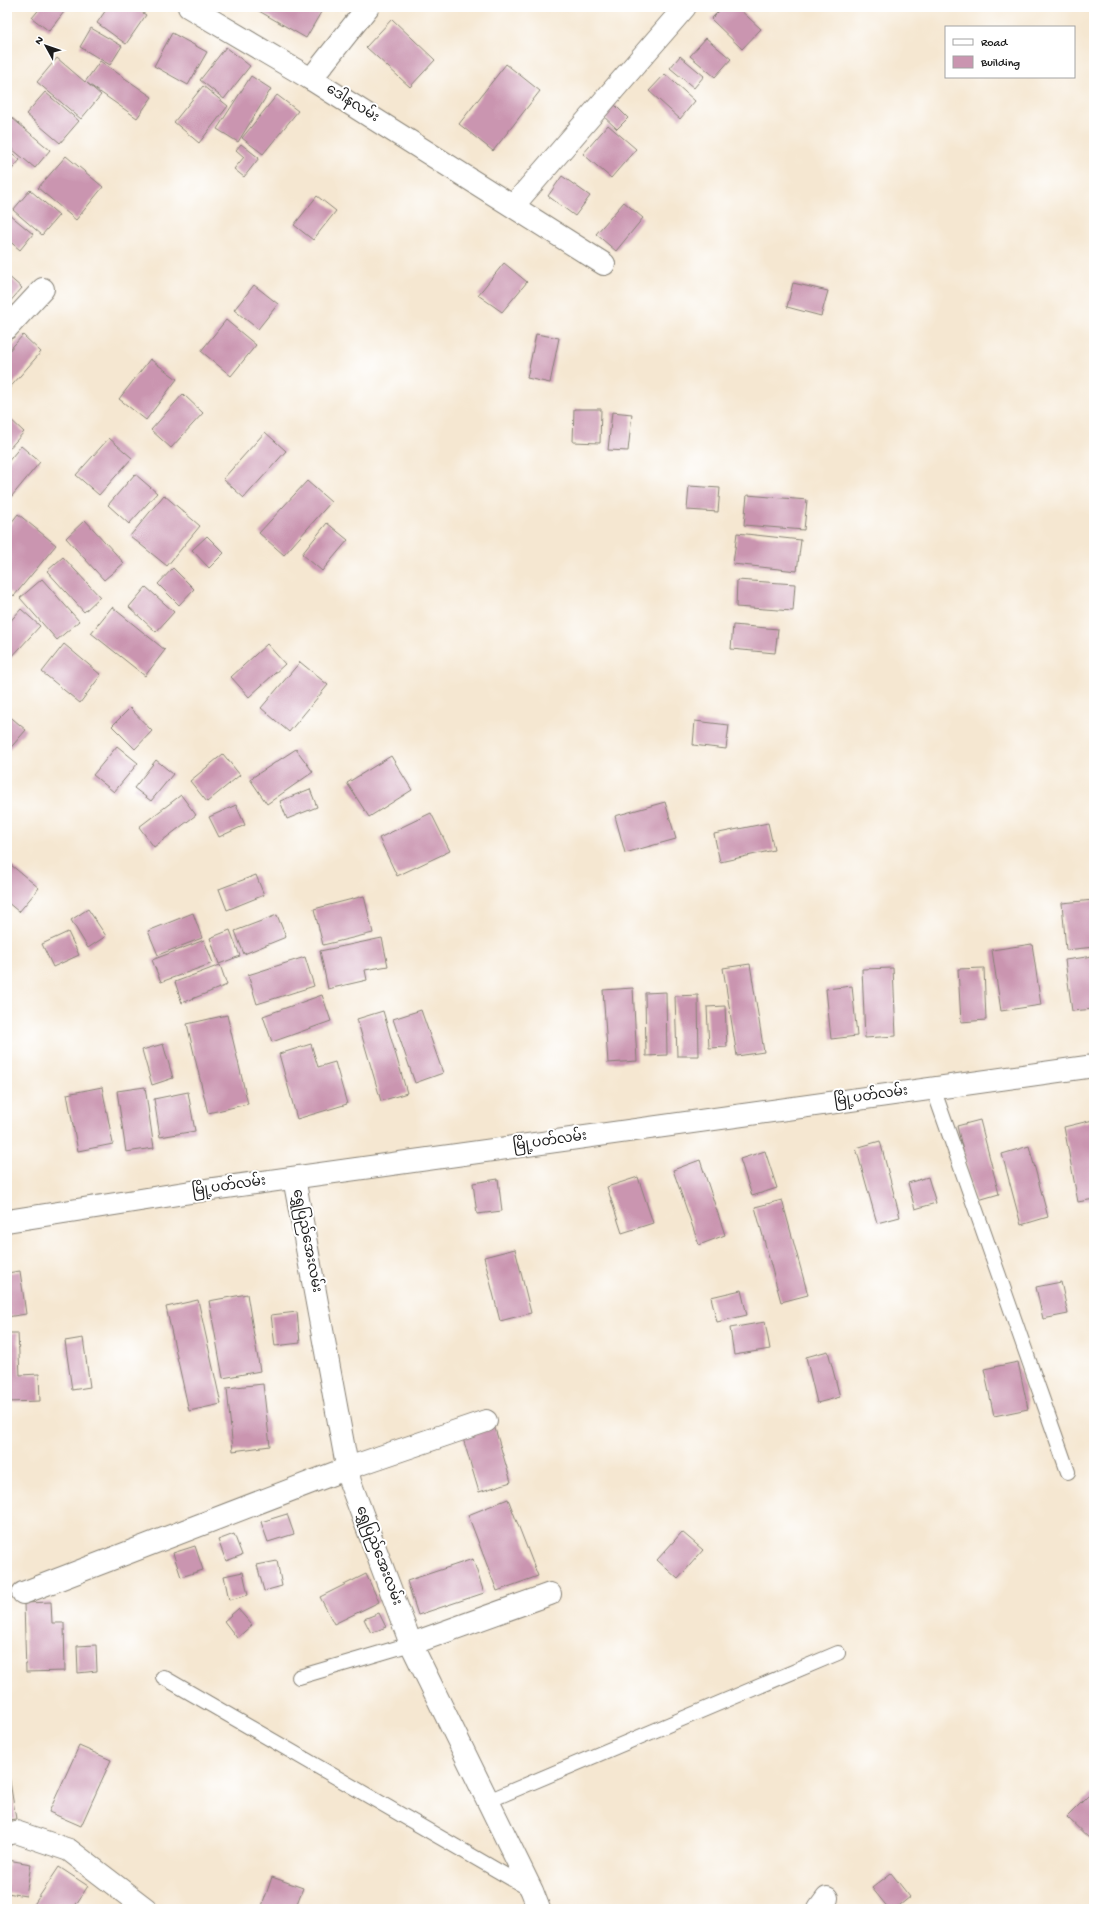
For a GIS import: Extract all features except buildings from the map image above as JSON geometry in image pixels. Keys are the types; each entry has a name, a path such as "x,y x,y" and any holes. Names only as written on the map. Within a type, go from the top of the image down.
{"street":[{"name":"ဒေါနလမ်း","path":"189,7 311,79 604,264"},
{"path":"311,79 368,7"},
{"path":"513,206 685,7"},
{"path":"7,328 43,289"},
{"name":"မြို့ပတ်လမ်း","path":"7,1221 191,1192 1094,1066"},
{"name":"ရွှေပြည်အေးလမ်း","path":"294,1178 350,1482 411,1644 536,1900"},
{"path":"23,1593 348,1468 486,1421"},
{"path":"411,1644 550,1594"},
{"path":"7,1834 16,1832 69,1850 146,1909"}],"lane":[{"path":"933,1088 1068,1472"},
{"path":"299,1677 411,1644"},
{"path":"488,1801 838,1653"},
{"path":"163,1677 536,1900"}]}
